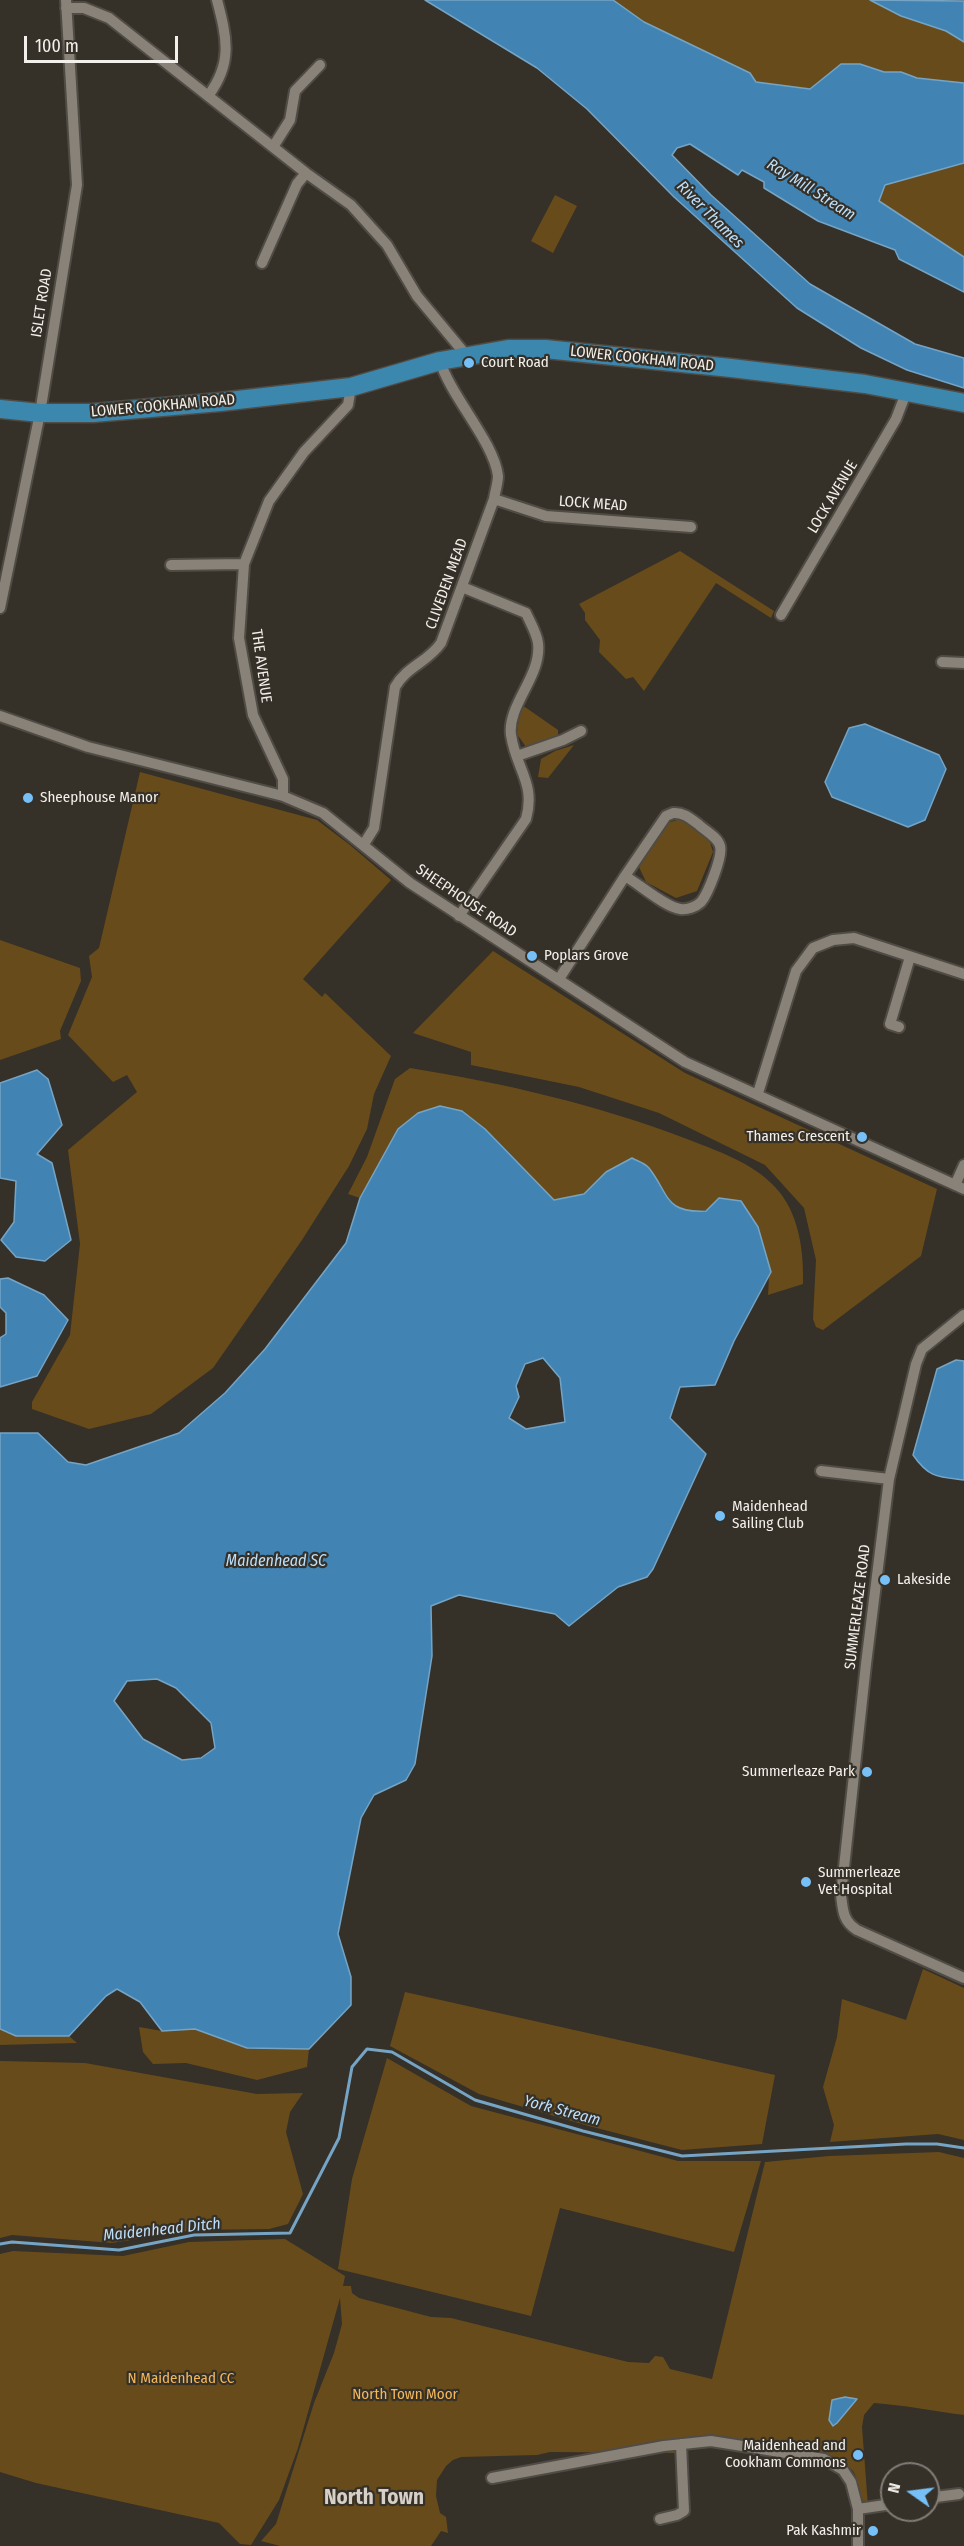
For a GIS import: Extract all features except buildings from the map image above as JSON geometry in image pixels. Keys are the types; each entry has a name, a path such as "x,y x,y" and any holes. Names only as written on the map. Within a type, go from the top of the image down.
{"main road":[{"name":"LOWER COOKHAM ROAD","path":"0,409 40,413 93,412 220,402 351,387 440,361 508,349 545,349 775,373 865,384 964,403"}],"street":[{"path":"208,96 216,85 227,55 227,36 217,0"},
{"path":"66,4 109,18 306,173 351,205 387,245 417,296 466,355"},
{"name":"ISLET ROAD","path":"0,608 40,413 77,184 66,4"},
{"path":"273,147 290,120 295,91 320,65"},
{"path":"262,263 273,253 297,184 306,173"},
{"name":"CLIVEDEN MEAD","path":"364,844 374,828 394,687 402,675 432,656 441,643 494,499 498,476 490,453 445,376 440,361"},
{"name":"THE AVENUE","path":"283,796 283,778 253,715 240,638 244,564 269,501 304,452 348,405 351,387"},
{"name":"LOCK AVENUE","path":"782,615 896,419 906,393"},
{"name":"LOCK MEAD","path":"494,499 546,516 691,527"},
{"path":"171,565 244,564"},
{"path":"459,916 526,819 530,805 530,792 511,734 515,713 537,661 538,642 526,613 462,587"},
{"path":"942,662 964,663"},
{"name":"SHEEPHOUSE ROAD","path":"0,716 88,747 283,796 323,813 410,883 685,1062 960,1187"},
{"path":"517,756 563,740 581,730"},
{"path":"559,979 625,876 666,816 679,813 690,818 720,845 719,861 703,898 700,903 691,908 674,908 625,876"},
{"path":"758,1094 796,971 813,948 833,940 855,938 964,974"},
{"path":"892,1027 910,957"},
{"path":"960,1187 964,1165"},
{"name":"SUMMERLEAZE ROAD","path":"964,1316 922,1349 916,1364 889,1479 842,1885 844,1916 849,1924 964,1978"},
{"path":"821,1471 889,1479"},
{"path":"492,2478 681,2444 711,2441 824,2459 843,2470 851,2482 858,2509 858,2546"},
{"path":"660,2519 684,2511 681,2444"},
{"path":"940,2496 959,2494"},
{"path":"858,2509 880,2506"}],"green space":[{"path":"613,0 870,0 901,16 946,31 964,42 964,83 917,78 901,72 884,72 860,64 841,64 811,89 756,82 644,22"},
{"path":"964,163 964,257 879,201 885,185"},
{"path":"555,195 577,206 553,253 531,241"},
{"path":"680,551 774,611 771,618 716,583 644,691 633,677 626,679 599,652 600,640 585,620 585,613 579,604"},
{"path":"525,707 558,730 558,736 526,747 517,734 520,709"},
{"path":"574,745 548,778 538,777 541,759 555,751"},
{"path":"140,772 317,820 391,880 303,979 322,997 325,993 391,1056 374,1094 367,1129 349,1166 302,1240 213,1368 151,1414 89,1429 32,1409 32,1402 70,1335 80,1244 68,1150 137,1092 127,1075 113,1082 68,1035 92,977 89,956 99,948"},
{"path":"680,819 709,839 713,852 697,891 676,898 646,882 639,867 668,823"},
{"path":"0,940 80,968 81,981 60,1031 61,1039 0,1060"},
{"path":"493,951 685,1073 937,1189 921,1256 823,1330 816,1327 813,1319 816,1260 804,1208 765,1165 659,1113 579,1087 471,1065 471,1052 413,1033"},
{"path":"410,1068 515,1088 585,1106 687,1139 745,1164 766,1178 790,1208 801,1245 803,1284 768,1295 768,1268 764,1245 741,1201 707,1210 684,1210 666,1196 648,1166 606,1172 584,1194 554,1200 485,1129 462,1111 440,1106 418,1113 399,1129 360,1198 348,1194 367,1157 395,1079"},
{"path":"923,1969 964,1988 964,2140 938,2134 830,2142 834,2125 823,2087 837,2037 842,1999 906,2020"},
{"path":"405,1992 775,2075 762,2144 682,2150 479,2094 390,2046"},
{"path":"139,2027 162,2031 195,2029 247,2048 309,2049 307,2067 257,2080 186,2063 153,2064 143,2052"},
{"path":"0,2029 16,2036 69,2036 77,2043 0,2045"},
{"path":"387,2058 471,2106 678,2161 761,2161 734,2252 560,2208 531,2316 338,2269 352,2179"},
{"path":"0,2061 85,2063 257,2094 303,2093 290,2112 286,2132 303,2194 288,2224 269,2229 194,2230 112,2243 12,2235 0,2238"},
{"path":"939,2152 964,2158 964,2415 874,2403 864,2415 862,2427 868,2506 861,2502 858,2483 853,2471 841,2462 823,2455 800,2451 749,2446 686,2445 676,2453 550,2452 537,2455 461,2457 446,2466 437,2480 436,2496 440,2513 446,2517 448,2533 441,2531 431,2546 280,2546 261,2541 276,2524 314,2403 334,2353 342,2324 340,2298 298,2448 279,2500 251,2545 240,2544 219,2523 36,2483 0,2472 0,2254 13,2251 123,2256 189,2242 285,2239 345,2276 343,2286 351,2286 352,2293 359,2298 431,2317 451,2318 628,2362 649,2363 655,2356 663,2357 670,2369 712,2379 765,2162 829,2156"}],"water":[{"path":"425,0 613,0 644,22 750,73 756,82 810,89 841,64 860,64 884,72 901,72 917,78 964,83 964,163 885,185 879,201 964,257 964,292 899,259 895,250 818,221 764,188 764,182 742,170 738,175 690,144 677,148 672,155 711,195 810,284 915,344 964,358 964,388 907,370 861,348 797,308 674,197 587,109 537,68"},
{"path":"870,0 964,1 964,42 946,31 901,16"},
{"path":"865,724 939,755 946,769 925,820 908,827 832,797 825,782 849,728"},
{"path":"37,1070 48,1079 62,1125 37,1154 52,1163 71,1240 45,1261 16,1257 1,1240 14,1222 16,1181 0,1178 0,1083"},
{"name":"Maidenhead SC","path":"440,1106 462,1111 485,1129 554,1200 584,1194 606,1172 632,1158 647,1166 665,1194 682,1209 706,1211 719,1198 741,1201 758,1227 771,1272 734,1341 715,1385 680,1387 670,1418 706,1454 653,1569 647,1577 618,1587 569,1626 555,1614 459,1595 431,1606 432,1656 415,1764 406,1780 374,1795 361,1818 338,1934 351,1977 351,2005 309,2049 247,2048 195,2029 162,2031 140,2002 117,1989 106,1996 69,2036 16,2036 0,2029 0,1433 38,1433 68,1462 86,1465 179,1433 225,1393 265,1349 346,1243 360,1198 398,1129 418,1113","holes":["543,1358 560,1378 565,1422 526,1429 509,1418 519,1397 516,1386 525,1364","157,1679 176,1688 211,1723 215,1748 201,1758 182,1760 143,1739 114,1701 127,1681"]},
{"path":"8,1278 44,1295 68,1320 37,1376 0,1387 0,1338 6,1334 6,1313 0,1307 0,1279"},
{"path":"956,1360 964,1361 964,1480 935,1475 924,1468 913,1455 937,1369"},
{"path":"845,2397 857,2399 833,2426 829,2420 832,2400"}],"waterway":[{"name":"York Stream","path":"0,2244 12,2242 119,2250 194,2235 290,2233 339,2138 352,2067 367,2049 392,2052 475,2100 682,2156 906,2144 937,2144 964,2148"}],"place":[{"name":"Court Road","path":"469,363"},
{"name":"Sheephouse Manor","path":"28,798"},
{"name":"Poplars Grove","path":"532,956"},
{"name":"Thames Crescent","path":"862,1137"},
{"name":"Maidenhead Sailing Club","path":"720,1516"},
{"name":"Lakeside","path":"885,1580"},
{"name":"Summerleaze Park","path":"867,1772"},
{"name":"Summerleaze Vet Hospital","path":"806,1882"},
{"name":"Maidenhead and Cookham Commons","path":"858,2455"},
{"name":"Pak Kashmir","path":"873,2531"}],"district":[{"name":"North Town","path":"374,2498"}],"water label":[{"name":"Ray Mill Stream","path":"811,190"},
{"name":"River Thames","path":"710,215"},
{"name":"Maidenhead Ditch","path":"162,2230"}],"park label":[{"name":"N Maidenhead CC","path":"181,2379"},
{"name":"North Town Moor","path":"405,2395"}]}
